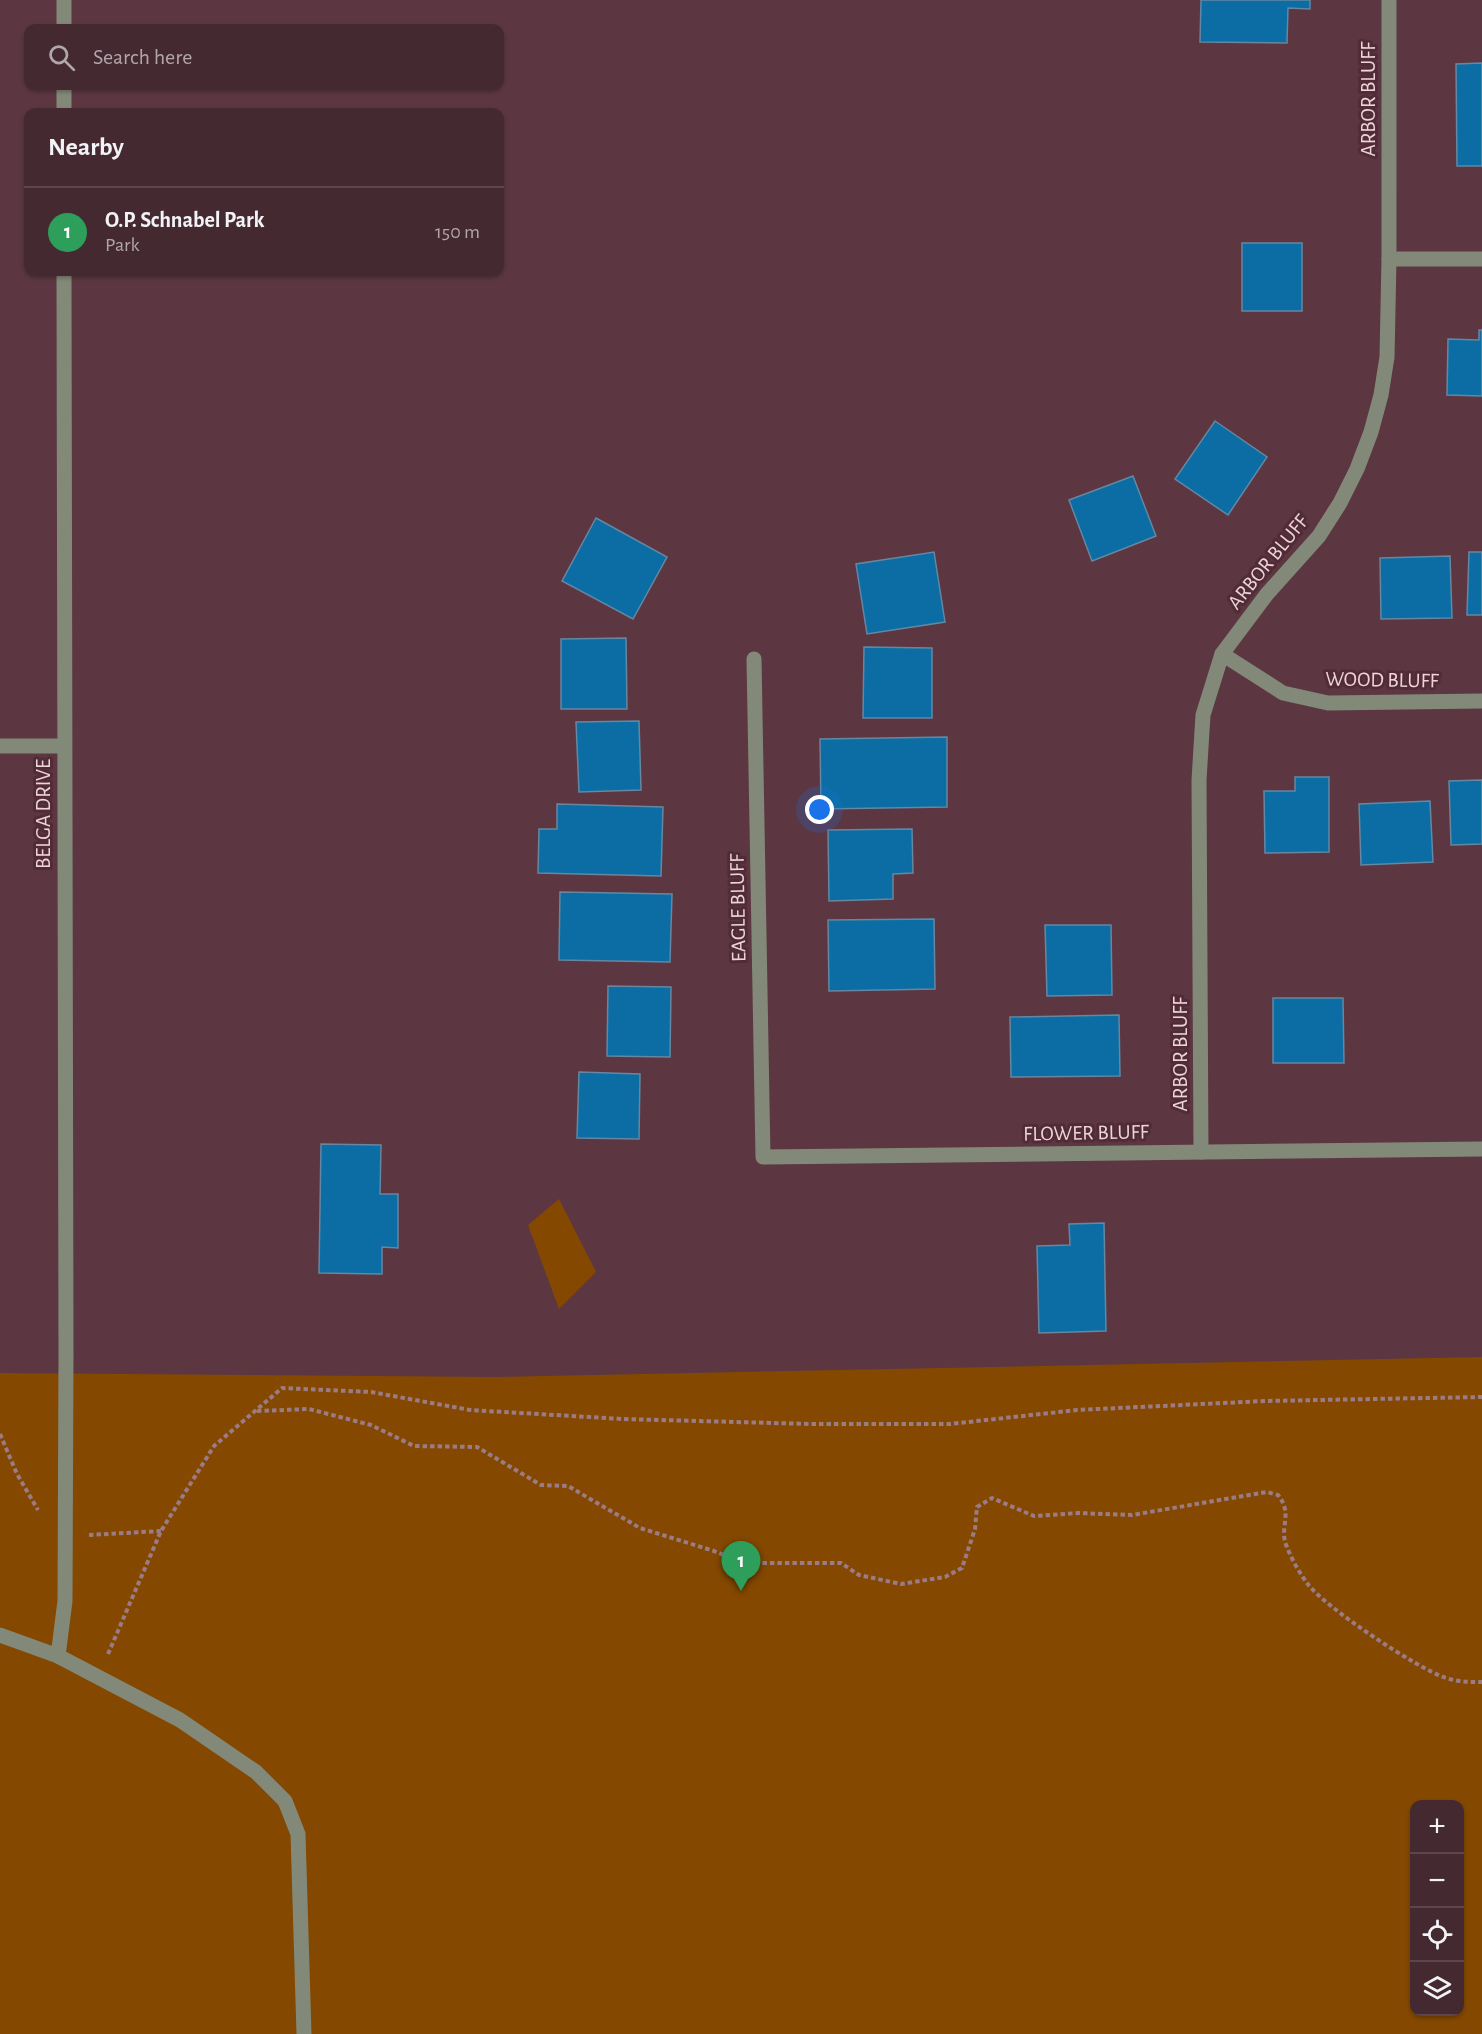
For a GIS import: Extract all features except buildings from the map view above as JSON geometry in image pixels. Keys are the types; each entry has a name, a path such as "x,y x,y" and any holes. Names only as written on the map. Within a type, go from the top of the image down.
{"street":[{"path":"64,0 64,24"},
{"name":"ARBOR BLUFF","path":"1201,1152 1199,780 1203,715 1222,654 1268,594 1319,536 1340,503 1357,469 1382,394 1386,366 1389,259 1389,0"},
{"path":"64,90 64,108"},
{"path":"1389,259 1482,259"},
{"name":"BELGA DRIVE","path":"57,1656 65,1601 64,276"},
{"name":"WOOD BLUFF","path":"1222,654 1283,693 1328,703 1482,701"},
{"name":"EAGLE BLUFF","path":"754,659 763,1157"},
{"path":"0,746 64,746"},
{"name":"FLOWER BLUFF","path":"763,1157 1482,1149"},
{"path":"0,1635 57,1656 180,1720 256,1772 285,1801 298,1834 304,2034"}],"path":[{"path":"98,1677 160,1531 214,1446 282,1388 371,1392 470,1410 623,1419 811,1424 950,1424 1088,1410 1265,1401 1482,1397"},
{"path":"256,1411 309,1408 371,1425 414,1446 477,1447 541,1485 568,1486 640,1528 714,1551 743,1563 841,1563 859,1575 901,1584 945,1577 963,1568 975,1529 977,1507 992,1498 1034,1516 1078,1513 1132,1515 1268,1492 1278,1495 1287,1509 1285,1544 1307,1584 1332,1606 1386,1644 1443,1677 1461,1683 1482,1682"}],"shaded area":[{"path":"559,1199 596,1272 559,1309 528,1225"},
{"path":"1482,1357 1482,2034 0,2034 0,1373 493,1377"}],"place":[{"name":"O.P. Schnabel Park","path":"741,1591"}]}
